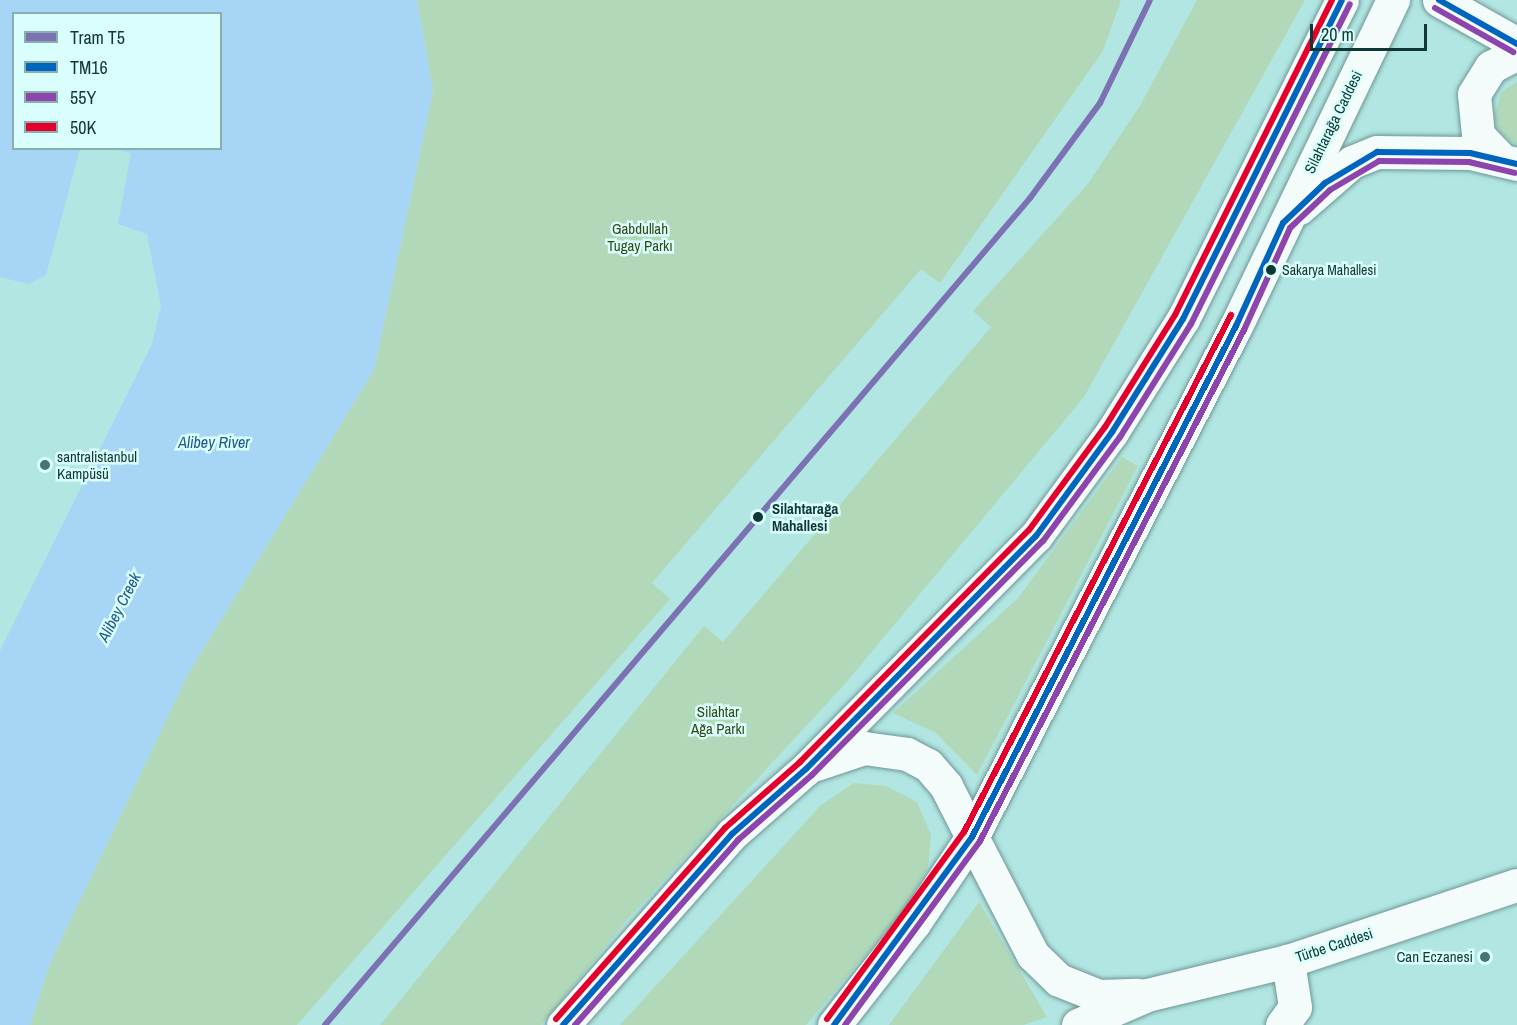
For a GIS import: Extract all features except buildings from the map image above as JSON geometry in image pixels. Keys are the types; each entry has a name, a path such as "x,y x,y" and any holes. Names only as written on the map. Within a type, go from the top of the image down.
{"main road":[{"path":"563,1025 732,834 806,769 1036,536 1112,432 1183,319 1342,0"},
{"name":"Silahtarağa Caddesi","path":"834,1025 914,923 972,837 1236,326 1283,223 1393,0"},
{"path":"1439,0 1517,44"},
{"path":"1509,162 1478,135 1474,94 1491,67 1517,53"},
{"path":"1283,223 1343,169 1377,152 1436,150 1509,162"},
{"path":"806,769 864,748 907,754 928,765 946,786 1033,955 1059,980 1099,996 1147,995"},
{"name":"Türbe Caddesi","path":"1147,995 1288,960 1517,885"},
{"path":"1282,1025 1295,1007 1288,960"},
{"path":"1078,1025 1147,995"}],"green space":[{"name":"Gabdullah Tugay Parkı","path":"417,0 1121,0 1103,51 940,283 921,269 652,583 670,599 297,1025 30,1025 50,963 188,674 374,370 433,91"},
{"name":"Silahtar Ağa Parkı","path":"1197,0 1305,0 1084,397 844,685 627,920 541,1025 380,1025 704,626 723,642 991,327 973,311 1087,185 1141,104"},
{"path":"1517,81 1517,145 1499,131 1494,117 1501,93"},
{"path":"1122,457 1138,466 977,775 936,733 893,713 1018,598"},
{"path":"854,783 886,786 917,802 931,835 928,867 902,911 806,1025 620,1025 821,805"},
{"path":"979,902 1047,1017 1023,1025 889,1025"}],"water":[{"path":"0,0 417,0 433,91 374,370 188,674 50,963 30,1025 0,1025 0,651 152,344 161,306 147,234 118,224 131,153 118,150 222,150 222,12 12,12 12,150 80,150 46,275 28,284 0,277"}],"tram line":[{"name":"T5","path":"325,1025 1030,198 1100,103 1150,0"}],"transit line":[{"name":"50K","path":"556,1019 725,828 800,762 1029,530 1105,427 1175,315 1332,0"},
{"name":"TM16","path":"563,1025 732,834 806,769 1036,536 1112,432 1183,319 1342,0"},
{"name":"TM16","path":"1439,0 1517,44"},
{"name":"55Y","path":"575,1025 738,840 812,775 1043,541 1120,437 1191,324 1350,4"},
{"name":"55Y","path":"1435,8 1513,52"},
{"name":"TM16","path":"834,1025 972,837 1236,326 1283,223 1325,183 1377,152 1470,153 1517,164"},
{"name":"55Y","path":"845,1025 980,841 1244,330 1290,228 1330,190 1379,161 1469,162 1515,173"},
{"name":"50K","path":"827,1019 964,832 1231,315"}],"place":[{"name":"Sakarya Mahallesi","path":"1271,270"},
{"name":"santralistanbul Kampüsü","path":"45,465"},
{"name":"Silahtarağa Mahallesi","path":"758,517"},
{"name":"Can Eczanesi","path":"1485,957"}],"water label":[{"name":"Alibey River","path":"214,442"},
{"name":"Alibey Creek","path":"119,607"}]}
